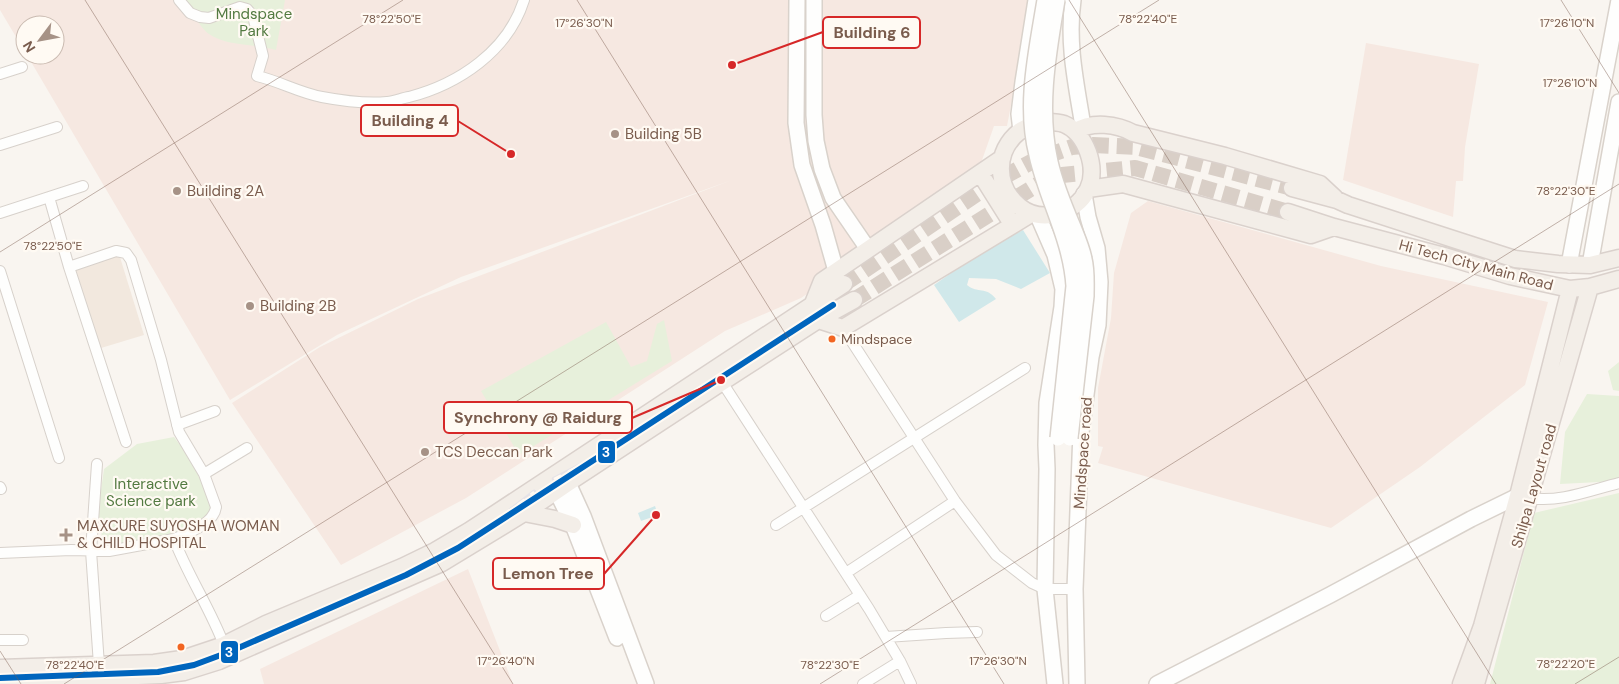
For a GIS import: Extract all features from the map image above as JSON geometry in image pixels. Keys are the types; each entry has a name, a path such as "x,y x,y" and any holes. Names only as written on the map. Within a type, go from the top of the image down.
{"main road":[{"path":"797,0 796,123 802,165 840,278"},
{"path":"814,0 814,115 816,141 824,174 833,198 868,249"},
{"path":"1021,131 1019,114 1022,82 1036,0"},
{"path":"1045,0 1033,75 1032,106 1034,133 1036,152 1042,174 1050,200 1067,241 1073,270 1074,286 1064,438 1081,465"},
{"path":"1047,469 1064,438 1086,296 1084,257 1050,164 1046,136 1044,88 1057,0"},
{"path":"815,313 843,328 1012,224 1034,215 1046,216 1066,210 1076,204 1086,192 1091,168 1089,154 1080,132 1070,48 1070,17 1073,0"},
{"path":"1569,265 1619,0"},
{"path":"1590,265 1619,102"},
{"path":"1056,684 1045,589 1046,445 1047,403 1062,307 1063,289 1055,255 1034,215 1012,200 1006,191 1000,169 1006,147 1012,138 1021,131 1041,122 1065,124 1080,132 1092,134 1125,137 1133,133 1225,156 1320,184 1337,200"},
{"path":"0,682 60,682 161,675 206,666 431,568 524,514 722,382 815,313 822,281 840,278 868,249 1002,158"},
{"path":"980,172 1012,224"},
{"path":"808,182 824,174"},
{"path":"1086,192 1123,184 1310,235 1334,227"},
{"path":"1292,188 1337,200"},
{"name":"Mindspace road","path":"1077,684 1075,589 1081,432 1091,358 1098,325 1100,282 1097,248 1088,217 1086,192"},
{"name":"Hi Tech City Main Road","path":"1337,200 1515,259 1569,265 1590,265 1619,258"},
{"path":"821,219 840,208"},
{"name":"Hi Tech City Main Road","path":"1288,212 1334,227 1448,257 1510,276 1570,289 1590,287 1619,280"},
{"name":"Shilpa Layout road","path":"1461,684 1482,626 1573,347 1590,287"},
{"name":"Shilpa Layout road","path":"1476,684 1524,497 1556,345 1570,289"},
{"path":"0,668 168,661 224,645 266,624 420,559 451,542 815,313 854,300"},
{"path":"1556,345 1573,347"},
{"path":"562,487 573,525 635,684"},
{"path":"562,487 583,516 646,684"},
{"path":"1158,684 1524,497"},
{"path":"524,514 555,518 573,525"}],"street":[{"path":"179,0 190,13 200,17 209,18 240,8 247,9 253,16 263,56 257,76 320,97 356,102 389,102 430,90 459,77 483,60 506,36 524,0"},
{"path":"0,74 22,67"},
{"path":"0,144 57,126"},
{"path":"0,213 82,186"},
{"path":"49,197 69,267 126,442"},
{"path":"0,553 109,551 174,539 192,531 212,517 215,512 216,507 204,474 179,432 161,360 131,260 126,253 116,251 69,267"},
{"path":"0,271 59,458"},
{"path":"843,328 955,501 996,555 1027,580 1045,589 1075,589"},
{"path":"776,525 1025,368"},
{"path":"722,382 846,572 900,661 911,684"},
{"path":"178,425 215,411"},
{"path":"204,474 247,448"},
{"path":"97,464 91,551 99,665"},
{"path":"1524,497 1543,500 1560,498 1619,483"},
{"path":"846,572 955,501"},
{"path":"174,539 195,585 216,623 224,645"},
{"path":"826,616 860,595"},
{"path":"886,637 946,632 977,632"},
{"path":"0,640 23,640"},
{"path":"863,684 900,661"}],"shaded area":[{"path":"0,0 1031,0 1007,126 994,126 981,163 893,236 801,298 725,331 466,498 341,565 232,403 320,347 418,299 732,180 461,277 337,335 230,400 33,65 65,65 65,15 15,15 15,35 0,10"},
{"path":"1366,43 1479,64 1465,147 1463,181 1456,181 1453,217 1343,180"},
{"path":"1148,201 1381,266 1548,302 1525,385 1420,467 1331,528 1098,463 1103,447 1098,446 1098,388 1111,318 1114,273 1131,213"},
{"path":"119,254 144,335 101,348 74,267"},
{"path":"468,569 513,684 264,684 260,669"}],"green space":[{"name":"Mindspace Park","path":"183,0 285,0 276,50 232,43 216,38 203,28"},
{"path":"664,320 672,361 519,455 481,391 606,322 631,367 647,361 657,324"},
{"path":"1619,362 1619,391 1613,390 1608,371"},
{"path":"1587,394 1619,396 1619,481 1560,484 1565,432"},
{"name":"Interactive Science park","path":"174,437 197,472 213,511 196,525 178,535 116,546 102,538 98,511 104,469 137,444"},
{"path":"1619,493 1619,684 1490,684 1534,513"}],"water":[{"path":"1023,230 1050,273 1021,289 996,279 969,278 967,285 971,288 985,291 996,299 959,322 934,285 987,248"},
{"path":"655,506 658,515 641,521 638,513"}],"tunnel":[{"path":"844,284 996,181 1035,160 1072,147 1093,145 1136,147 1292,188"},
{"path":"854,300 1042,182 1062,175 1135,168 1288,212"}],"railway":[{"path":"554,479 615,447"},
{"path":"480,534 534,492"}],"transit line":[{"name":"3","path":"0,678 158,672 194,665 229,652 406,575 458,548 833,305"}],"place":[{"name":"Building 6","path":"732,65"},
{"name":"Building 5B","path":"615,134"},
{"name":"Building 4","path":"511,154"},
{"name":"Building 2A","path":"177,191"},
{"name":"Building 2B","path":"250,306"},
{"name":"Mindspace","path":"832,339"},
{"name":"Synchrony @ Raidurg","path":"721,380"},
{"name":"TCS Deccan Park","path":"425,452"},
{"name":"Lemon Tree","path":"656,515"},
{"name":"MAXCURE SUYOSHA WOMAN & CHILD HOSPITAL","path":"66,535"}]}
